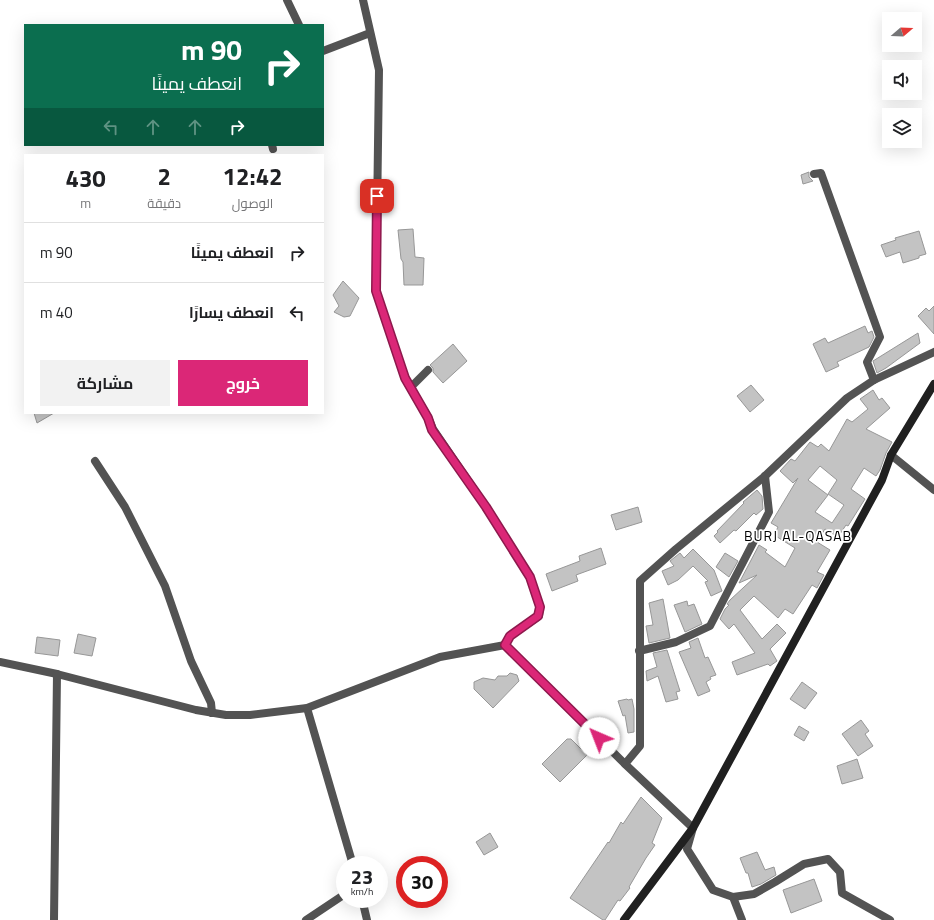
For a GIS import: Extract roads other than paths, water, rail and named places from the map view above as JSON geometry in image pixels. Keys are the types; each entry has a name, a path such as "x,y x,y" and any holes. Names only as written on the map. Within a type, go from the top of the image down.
{"main road":[{"path":"624,920 693,828 878,487 891,455 934,384"}],"street":[{"path":"287,0 299,24"},
{"path":"363,0 379,70 376,291 405,378 428,418 432,430 486,507 530,577 540,607 538,616 510,636 505,645"},
{"path":"324,51 370,33"},
{"path":"814,174 821,173 880,337 867,362 874,380"},
{"path":"625,764 640,746 640,581 676,548 765,476 847,398 874,380 934,352"},
{"path":"411,387 428,370"},
{"path":"891,455 934,490"},
{"path":"95,461 125,507 165,586 191,661 211,703 212,713"},
{"path":"639,651 676,642 710,626 769,512 765,476"},
{"path":"0,662 57,674 212,713 226,715 250,715 306,708 440,657 505,645"},
{"path":"505,645 625,764 693,828 687,849 713,890 733,897 754,894 804,864 828,859 840,872 842,893 890,920"},
{"path":"54,920 57,674"},
{"path":"306,708 350,856"},
{"path":"733,897 742,920"},
{"path":"306,920 336,900"},
{"path":"364,908 367,920"}],"district":[{"name":"BURJ AL-QASAB","path":"798,535"}]}
